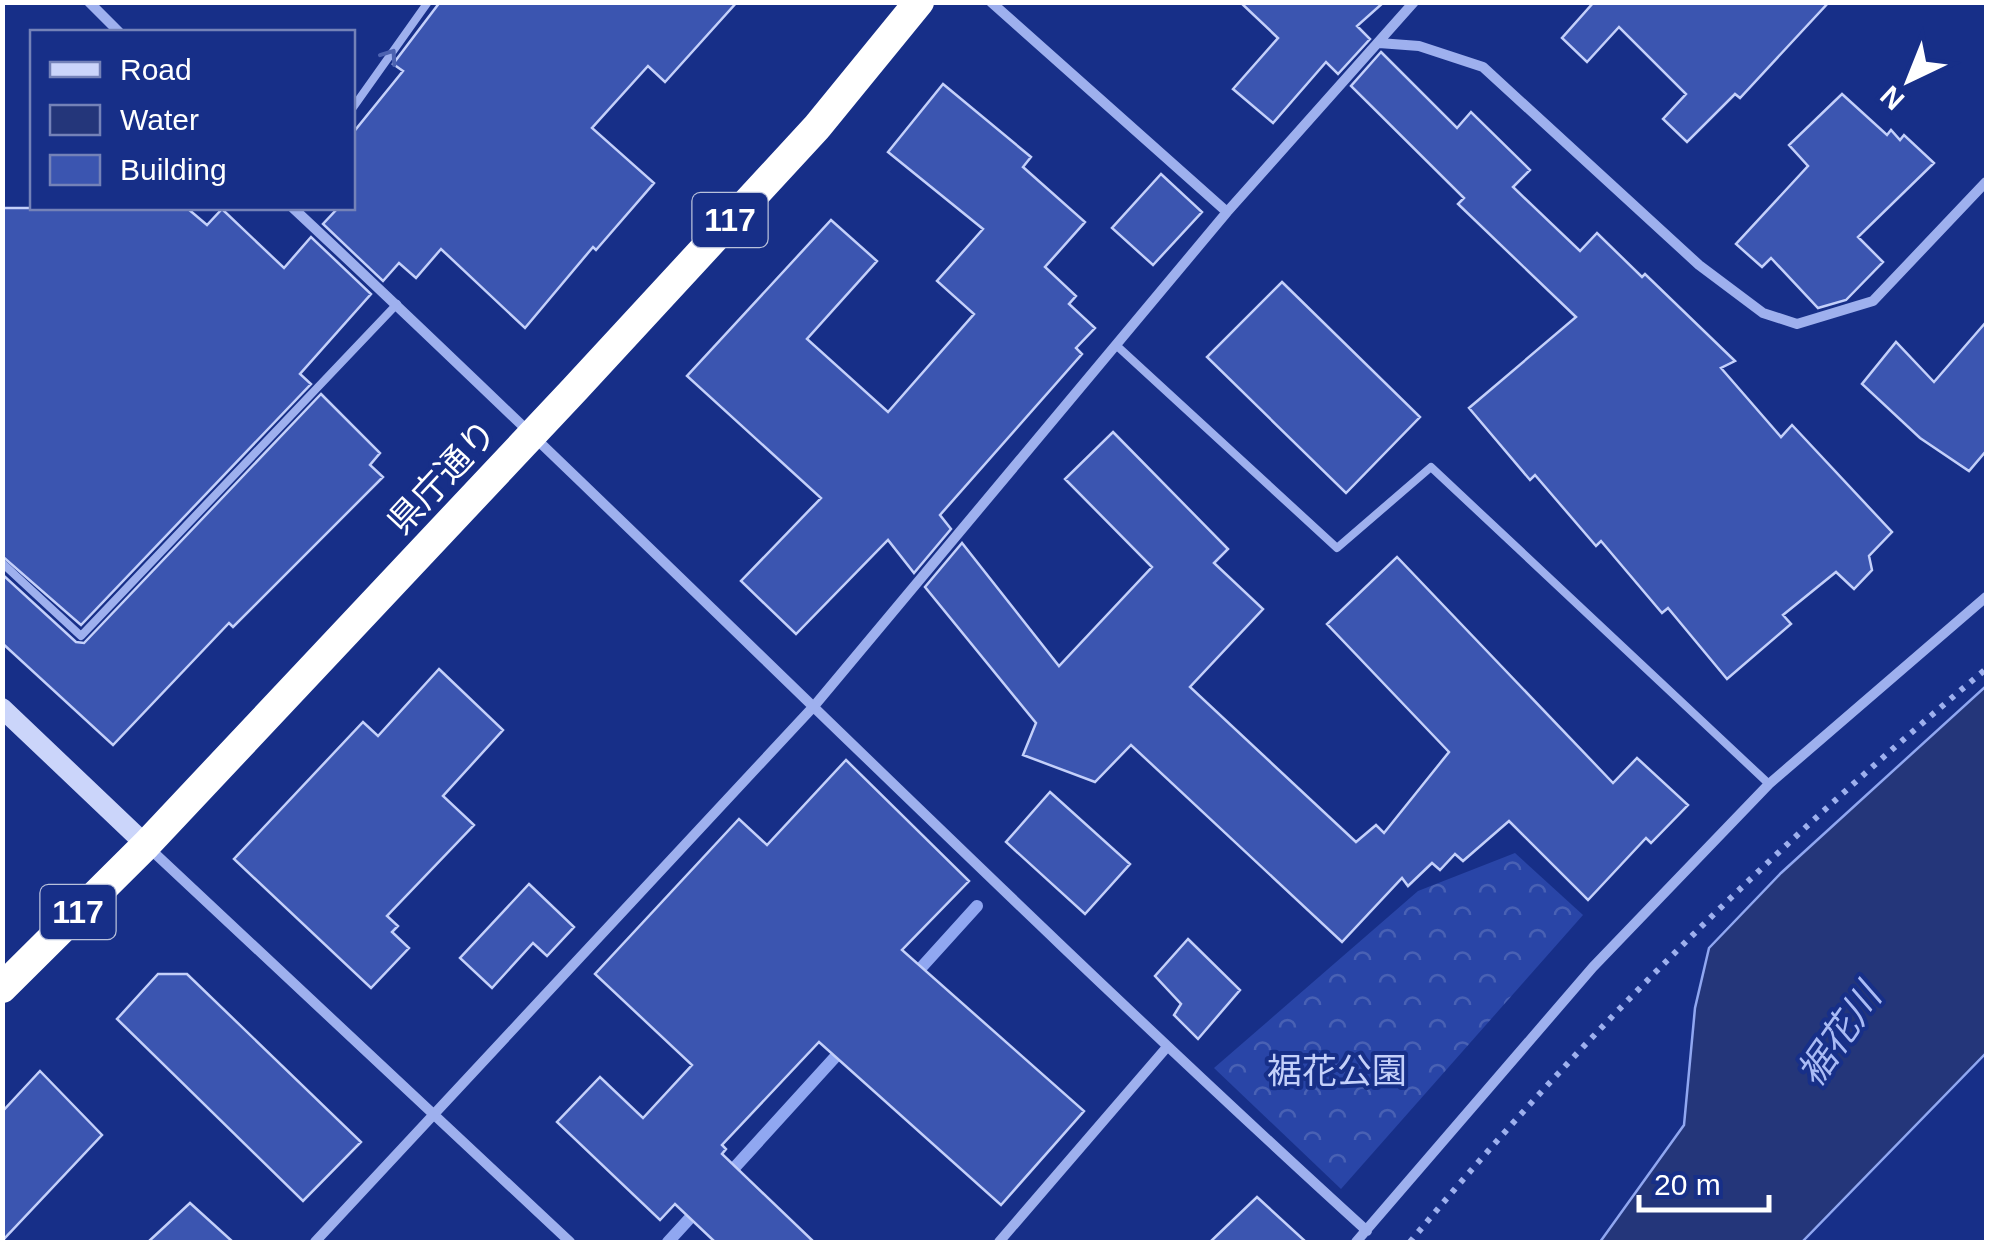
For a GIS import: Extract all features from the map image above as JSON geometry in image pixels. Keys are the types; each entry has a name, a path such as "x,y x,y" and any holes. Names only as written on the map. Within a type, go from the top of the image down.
{"highway":[{"name":"県庁通り","path":"6,984 146,845 535,432 817,127 919,2"}],"street":[{"path":"89,2 116,30"},
{"path":"991,2 1226,212"},
{"path":"316,1242 815,705 1226,212 1414,2"},
{"path":"1378,43 1419,46 1484,67 1699,265 1763,313 1797,324 1874,301 1986,182"},
{"path":"295,210 535,432 1166,1047 1366,1230"},
{"path":"1356,1242 1593,967 1769,784 1986,596"},
{"path":"2,708 570,1242"},
{"path":"999,1242 1166,1047"}],"lane":[{"path":"355,105 428,2"},
{"path":"2,563 81,636 396,304"},
{"path":"1116,344 1337,548 1431,467 1769,784"}],"path":[{"path":"1410,1242 1490,1146 1660,969 1849,783 1986,669"}],"green space":[{"name":"裾花公園","path":"1515,853 1583,915 1341,1189 1214,1068 1418,891"}],"water":[{"name":"裾花川","path":"1986,686 1986,1053 1802,1242 1600,1242 1684,1125 1695,1008 1709,948 1781,873"}],"building":[{"path":"440,2 737,2 665,82 648,66 592,128 654,183 596,250 593,247 525,328 441,249 416,278 399,263 383,281 323,224 336,210 355,210 355,130 403,71 393,64"},
{"path":"1240,2 1384,2 1357,26 1370,39 1338,74 1326,62 1273,123 1233,89 1278,38"},
{"path":"1594,2 1829,2 1740,98 1735,94 1687,142 1663,119 1686,94 1619,27 1587,62 1562,38"},
{"path":"1381,52 1457,128 1471,112 1530,170 1513,187 1580,251 1597,233 1642,277 1645,274 1735,361 1721,368 1781,437 1792,425 1892,532 1869,556 1872,570 1854,589 1836,572 1783,615 1791,624 1727,679 1668,608 1662,613 1601,541 1596,546 1535,475 1530,480 1469,408 1576,317 1458,204 1464,198 1351,86"},
{"path":"943,84 1031,157 1023,167 1085,222 1045,267 1076,296 1069,304 1095,328 1076,348 1082,354 940,515 951,529 914,573 888,540 796,634 741,581 821,498 687,376 831,220 877,261 807,339 888,412 974,314 937,281 983,229 888,152"},
{"path":"1842,94 1887,135 1891,130 1900,140 1904,135 1934,163 1858,237 1883,262 1846,300 1818,308 1771,258 1762,267 1736,244 1808,166 1789,145"},
{"path":"1161,174 1202,212 1153,265 1112,228"},
{"path":"2,208 189,210 207,225 223,210 284,268 311,237 371,294 300,374 311,384 81,625 2,556"},
{"path":"1282,282 1420,417 1346,493 1207,357"},
{"path":"1986,322 1986,451 1969,471 1920,438 1862,384 1896,342 1934,382"},
{"path":"321,394 380,453 370,465 383,477 233,627 229,623 113,745 2,643 2,574 76,642 84,643"},
{"path":"1113,432 1228,549 1214,563 1263,609 1190,687 1356,842 1376,825 1384,833 1449,752 1327,624 1397,557 1613,783 1637,758 1688,805 1651,843 1646,838 1588,900 1509,821 1463,861 1455,854 1440,870 1432,863 1408,886 1402,878 1342,942 1131,745 1095,782 1023,755 1036,723 925,587 962,543 1059,666 1152,567 1065,479"},
{"path":"439,669 503,730 443,796 474,825 387,916 398,926 392,932 409,948 371,988 234,859 363,722 378,736"},
{"path":"846,760 969,881 902,950 1084,1111 1001,1205 819,1042 722,1145 726,1149 722,1154 814,1242 715,1242 675,1204 660,1220 557,1122 600,1077 643,1118 692,1065 595,974 739,819 767,845"},
{"path":"1050,792 1130,864 1085,914 1006,842"},
{"path":"529,884 574,927 547,956 533,943 492,988 460,958"},
{"path":"1188,939 1240,990 1198,1039 1174,1015 1181,1004 1155,976"},
{"path":"158,974 187,974 361,1142 303,1201 117,1019"},
{"path":"40,1071 102,1135 2,1241 2,1112"},
{"path":"1257,1197 1306,1242 1210,1242"},
{"path":"190,1203 233,1242 148,1242"}],"waterway":[{"path":"910,980 977,906"},
{"path":"726,1177 847,1044"},
{"path":"668,1242 700,1207"}]}
